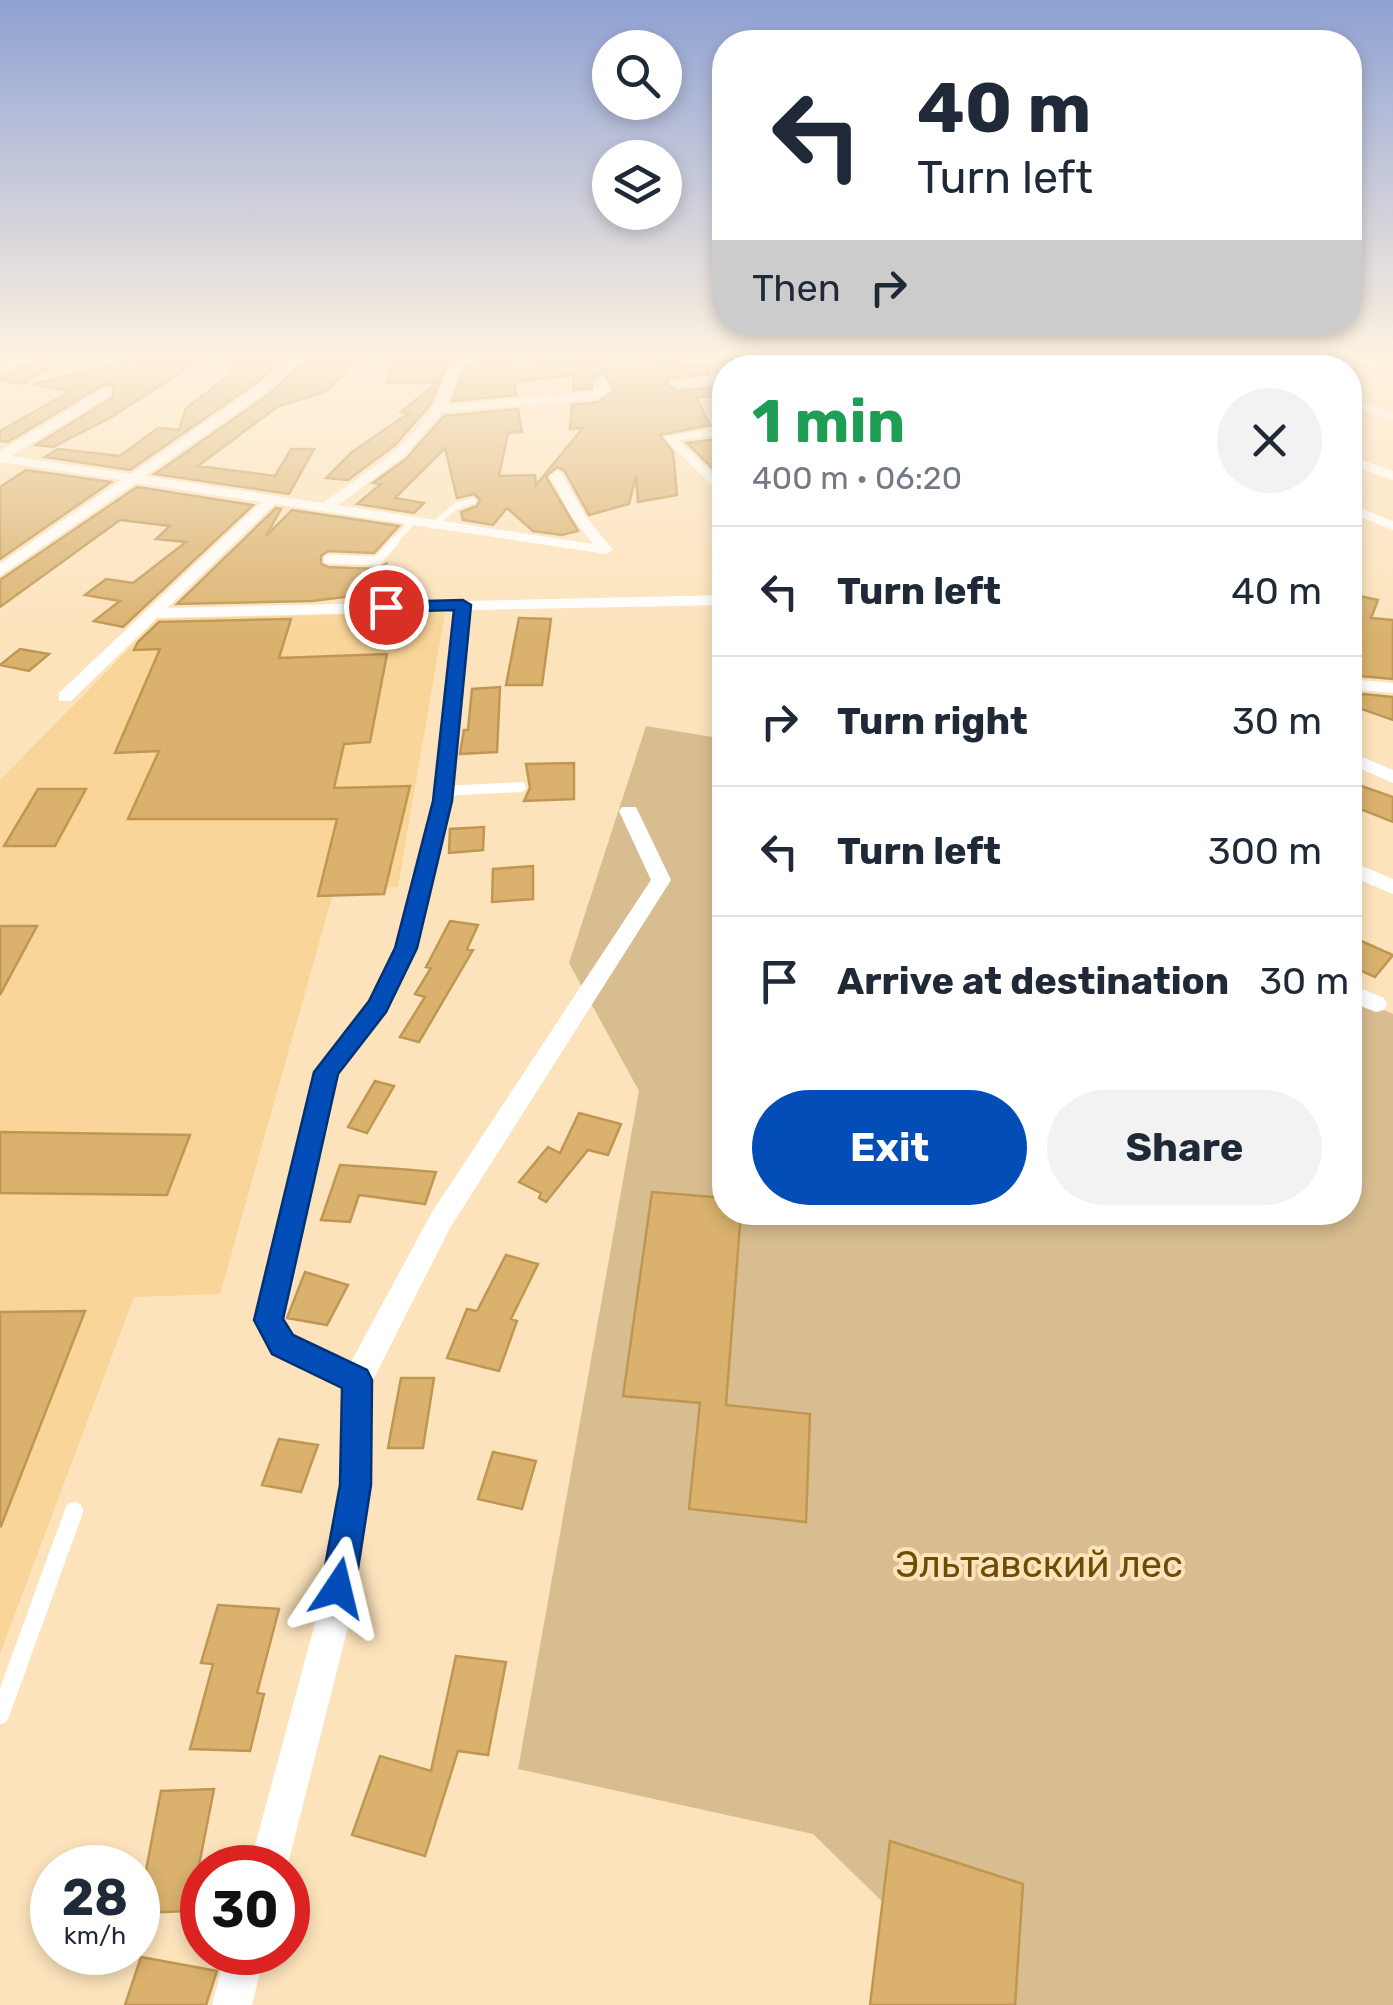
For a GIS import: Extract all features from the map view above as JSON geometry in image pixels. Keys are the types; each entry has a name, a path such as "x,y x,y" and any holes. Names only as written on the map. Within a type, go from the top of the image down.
{"street":[{"path":"0,571 177,449"},
{"path":"324,510 403,449"},
{"path":"681,449 712,481"},
{"path":"0,458 606,550 580,519 556,474"},
{"path":"1362,464 1393,476"},
{"path":"65,697 270,501"},
{"path":"1362,513 1393,526"},
{"path":"155,613 712,600"},
{"path":"357,1380 282,1344 268,1320 326,1072 378,1006 406,948 444,791 463,605"},
{"path":"1362,685 1393,688"},
{"path":"1362,763 1393,777"},
{"path":"274,1845 332,1623 356,1485 357,1380 441,1220 661,880 629,811"},
{"path":"1362,873 1393,887"},
{"path":"1362,998 1376,1004"},
{"path":"232,2005 240,1975"}],"lane":[{"path":"432,526 456,506 473,502"},
{"path":"328,559 377,561 410,523"},
{"path":"444,791 521,788"},
{"path":"0,1715 74,1510"}],"shaded area":[{"path":"445,612 398,887 334,890 220,1294 134,1297 0,1654 0,780 158,619"}],"green space":[{"name":"Эльтавский лес","path":"646,726 712,737 712,1225 1362,1225 1362,1000 1393,1014 1393,2005 988,2005 813,1834 518,1769 639,1091 569,963"}],"building":[{"path":"58,449 120,456 130,449 161,449 130,470 45,457"},
{"path":"191,449 221,449 198,466 275,476 291,449 314,449 289,494 155,474"},
{"path":"390,449 348,480 326,478 352,452"},
{"path":"415,449 444,449 395,498 424,503 414,513 357,504 381,484 373,483"},
{"path":"445,449 505,449 499,476 535,475 536,485 566,449 670,449 677,495 638,502 636,476 629,504 589,515 564,470 557,467 546,477 578,531 562,535 533,531 507,508 493,525 463,520 461,512 477,506 480,500 474,494 457,498"},
{"path":"693,449 712,449 712,468"},
{"path":"26,470 111,482 0,559 0,487"},
{"path":"137,487 253,505 123,627 94,621 120,601 85,595 106,579 133,583 186,542 156,539 170,526 120,520 0,607 0,580"},
{"path":"276,508 281,509 266,536 292,510 399,526 374,553 328,551 321,556 321,564 328,567 377,569 386,564 377,593 312,601 177,604"},
{"path":"1362,597 1378,600 1371,618 1393,620 1393,679 1362,676"},
{"path":"519,618 551,619 542,685 506,685"},
{"path":"291,619 279,658 387,654 370,742 344,744 334,788 410,786 384,894 318,896 337,819 128,819 159,751 115,753 160,649 134,650 138,642 159,622"},
{"path":"20,649 49,654 29,671 0,665"},
{"path":"500,687 497,752 460,754 464,730 468,730 472,689"},
{"path":"1362,695 1393,697 1393,720 1362,709"},
{"path":"574,763 574,799 524,801 530,788 526,764"},
{"path":"1362,786 1393,797 1393,822 1362,810"},
{"path":"38,789 86,789 55,846 4,846"},
{"path":"484,827 483,850 449,853 450,829"},
{"path":"533,866 533,899 492,902 493,869"},
{"path":"450,921 478,925 467,949 473,950 419,1042 400,1037 425,997 415,994 431,968 426,967"},
{"path":"0,926 37,926 0,995"},
{"path":"1362,941 1393,955 1375,977 1362,971"},
{"path":"375,1081 394,1086 367,1133 348,1127"},
{"path":"579,1113 621,1124 608,1155 588,1150 546,1202 539,1198 541,1193 519,1182 548,1147 560,1153"},
{"path":"0,1132 190,1135 167,1195 0,1193"},
{"path":"340,1165 436,1172 425,1204 359,1195 350,1222 321,1220"},
{"path":"652,1192 712,1197 712,1225 740,1225 726,1405 810,1414 806,1522 689,1509 700,1403 623,1396"},
{"path":"506,1255 538,1264 511,1319 517,1321 499,1371 447,1358 467,1309 477,1311"},
{"path":"305,1272 348,1285 327,1325 287,1318"},
{"path":"85,1311 1,1526 0,1312"},
{"path":"401,1378 434,1378 423,1448 388,1448"},
{"path":"279,1439 318,1445 301,1492 262,1485"},
{"path":"493,1452 536,1461 522,1509 478,1499"},
{"path":"218,1605 279,1609 257,1693 264,1694 250,1751 190,1749 213,1664 201,1663"},
{"path":"456,1656 506,1662 488,1755 458,1751 425,1856 352,1835 380,1756 431,1771"},
{"path":"214,1789 203,1845 180,1845 180,1911 160,1912 160,1845 151,1845 161,1791"},
{"path":"890,1841 1023,1884 1015,2005 870,2005"},
{"path":"160,1960 180,1964 180,1975 216,1975 206,2005 125,2005 135,1975 160,1975"}],"route":[{"path":"338,1588 356,1485 357,1380 282,1344 268,1320 326,1072 378,1006 406,948 442,801 463,605 386,607"}]}
